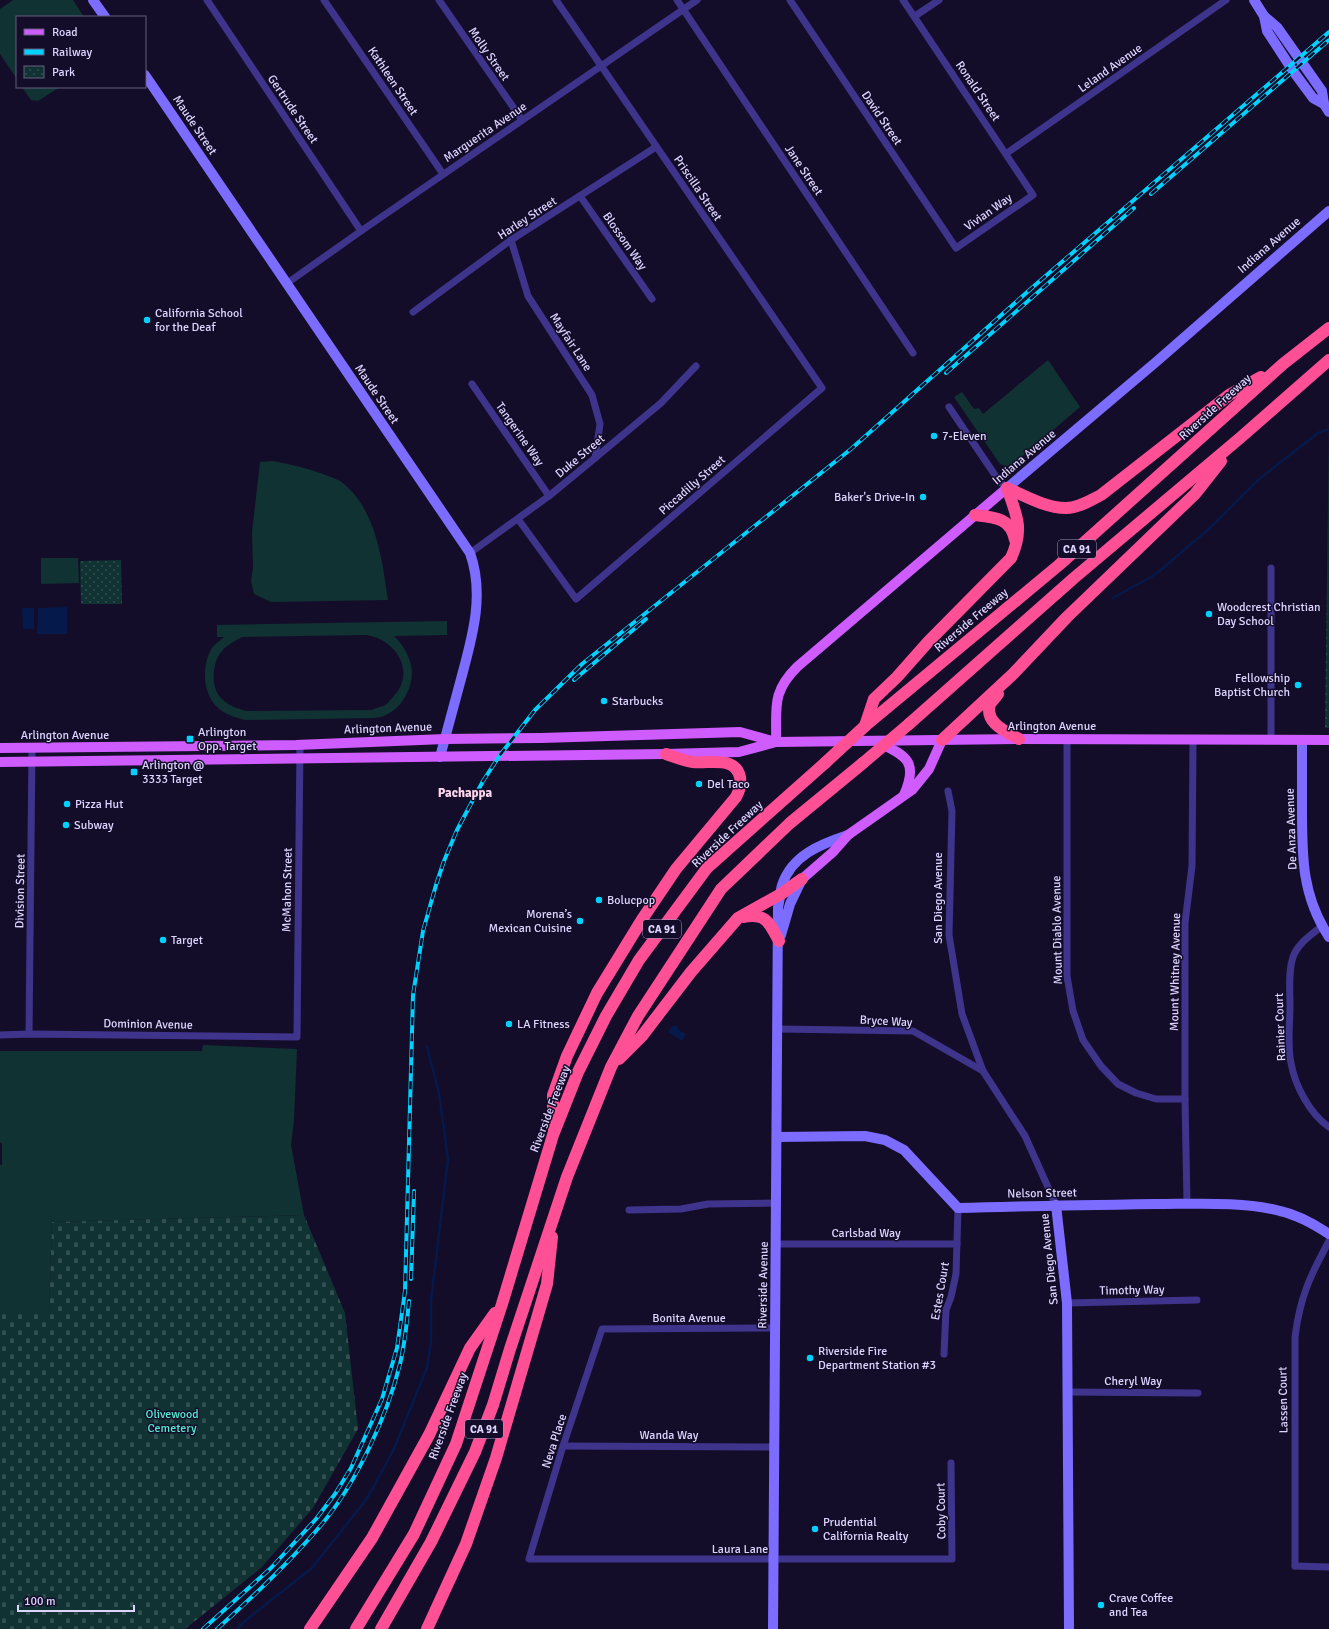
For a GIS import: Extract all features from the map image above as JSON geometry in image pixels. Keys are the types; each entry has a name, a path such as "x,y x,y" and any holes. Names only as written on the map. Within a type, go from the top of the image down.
{"highway":[{"name":"Riverside Freeway","path":"356,1629 414,1534 456,1444 502,1304 553,1135 578,1072 602,1023 640,960 708,868 865,726 1059,564 1283,364 1329,328"},
{"name":"CA 91","path":"381,1629 431,1542 476,1452 493,1405 554,1214 567,1177 611,1067 634,1022 721,889 790,823 863,764 1074,578 1240,438 1329,360"},
{"path":"1007,488 1035,501 1055,506 1067,508 1087,502 1101,495 1230,395 1283,364"},
{"path":"942,740 1013,674 1067,617 1195,494 1240,438"},
{"path":"865,726 874,699 1011,558 1016,546 1018,529 1017,515 1007,488"},
{"path":"975,516 990,516 1004,521 1012,529 1016,546"},
{"path":"1013,674 990,704 990,710 991,718 995,724 1020,739"},
{"path":"553,1135 553,1095 567,1056 597,993 643,918 676,869 736,797 740,789 739,774 731,764 722,762 693,762 666,754"},
{"path":"611,1067 642,1036 691,972 738,918 781,894 802,879"},
{"path":"738,918 755,915 764,918 771,926 779,941"},
{"path":"428,1629 466,1544 496,1458 518,1388 547,1284 554,1214"},
{"path":"310,1629 372,1538 428,1435 470,1348 502,1304"}],"main road":[{"name":"Indiana Avenue","path":"776,742 778,692 786,678 1007,488"},
{"name":"Arlington Avenue","path":"0,748 300,744 740,732 776,742"},
{"name":"Arlington Avenue","path":"0,762 666,754 739,752 776,742 1020,739 1329,740"},
{"name":"Riverside Avenue","path":"802,879 833,852 848,835 912,790 929,769 942,740"},
{"path":"875,741 897,752 907,760 911,771 910,782 904,796"}],"street":[{"path":"94,0 104,16"},
{"name":"Gertrude Street","path":"207,0 361,231"},
{"name":"Kathleen Street","path":"324,0 444,174"},
{"name":"Molly Street","path":"439,0 522,120"},
{"name":"Priscilla Street","path":"556,0 822,388"},
{"name":"Jane Street","path":"677,0 913,353"},
{"name":"Marguerita Avenue","path":"286,284 697,0"},
{"name":"David Street","path":"790,0 956,248"},
{"name":"Ronald Street","path":"904,0 1033,194"},
{"path":"915,16 939,0"},
{"name":"Leland Avenue","path":"1007,153 1226,0"},
{"path":"1254,0 1264,16 1277,27 1322,91 1326,108"},
{"name":"Maude Street","path":"146,76 470,553 475,568 477,584 475,627 440,757"},
{"name":"Harley Street","path":"413,312 511,240 656,147"},
{"name":"Vivian Way","path":"956,248 1033,194"},
{"name":"Blossom Way","path":"580,196 652,299"},
{"name":"Indiana Avenue","path":"1007,488 1156,362 1329,211"},
{"name":"Mayfair Lane","path":"511,240 528,296 592,395 600,424 596,458"},
{"name":"Duke Street","path":"470,553 549,496 596,458 661,403 696,366"},
{"name":"Tangerine Way","path":"472,384 549,496"},
{"name":"Piccadilly Street","path":"518,519 576,599 822,388"},
{"path":"949,408 999,481 1007,488"},
{"path":"1271,568 1271,740"},
{"name":"Mount Diablo Avenue","path":"1067,739 1067,976 1073,1011 1083,1040 1101,1066 1118,1084 1136,1093 1156,1099 1184,1099"},
{"name":"Mount Whitney Avenue","path":"1187,1204 1184,1099 1185,923 1192,866 1193,740"},
{"name":"De Anza Avenue","path":"1302,740 1302,852 1306,883 1314,909 1329,937"},
{"name":"McMahon Street","path":"297,1037 300,744"},
{"name":"Division Street","path":"29,1034 32,748"},
{"name":"San Diego Avenue","path":"948,791 952,811 948,935 962,1014 983,1071 1025,1136 1056,1205 1067,1302 1069,1629"},
{"name":"Riverside Avenue","path":"773,1629 779,941 777,924 782,886 789,871 798,859 830,840 848,835"},
{"name":"Riverside Avenue","path":"779,941 786,916 802,879"},
{"name":"Rainier Court","path":"1322,926 1302,942 1294,955 1290,969 1290,1049 1291,1064 1308,1106 1320,1121 1329,1127"},
{"name":"Bryce Way","path":"778,1030 913,1031 983,1071"},
{"name":"Dominion Avenue","path":"0,1035 297,1037"},
{"path":"777,1137 865,1136 885,1140 904,1150 958,1208"},
{"path":"629,1210 681,1209 708,1204 776,1203"},
{"name":"Nelson Street","path":"958,1208 1056,1205 1187,1204 1257,1206 1281,1211 1313,1224 1329,1234"},
{"name":"Estes Court","path":"944,1354 946,1310 951,1297 956,1274 958,1208"},
{"name":"Lassen Court","path":"1329,1241 1311,1273 1304,1292 1298,1312 1295,1337 1293,1568 1329,1567"},
{"name":"Carlsbad Way","path":"776,1244 957,1244"},
{"name":"Timothy Way","path":"1067,1302 1197,1300"},
{"name":"Bonita Avenue","path":"602,1329 775,1328"},
{"name":"Neva Place","path":"529,1559 602,1329"},
{"name":"Cheryl Way","path":"1068,1392 1198,1393"},
{"name":"Wanda Way","path":"564,1446 774,1447"},
{"name":"Coby Court","path":"951,1463 952,1559"},
{"name":"Laura Lane","path":"529,1559 952,1559"}],"green space":[{"path":"13,0 73,0 83,16 16,16 16,78 0,54 0,9"},
{"path":"23,88 58,88 38,101 31,100"},
{"path":"1048,360 1080,407 1011,466 1000,464 954,397 962,392 974,409 979,408 983,414"},
{"path":"1329,430 1329,728 1325,728"},
{"path":"273,461 304,468 334,478 340,481 352,492 362,505 375,535 380,551 388,600 271,602 254,594 251,581 253,568 252,532 260,462"},
{"path":"41,558 78,558 79,583 41,584"},
{"path":"121,560 122,604 81,604 80,561"},
{"path":"447,621 447,635 394,636 408,657 412,672 410,687 407,694 398,706 385,716 374,718 246,720 234,717 223,711 211,700 208,693 205,677 206,662 212,648 224,637 217,637 217,625","holes":["366,635 377,638 386,643 400,658 403,667 403,677 400,687 393,697 384,706 372,710 247,711 239,709 226,702 217,693 215,687 214,671 219,655 231,643 242,637"]},
{"path":"203,1045 297,1049 294,1120 291,1145 304,1215 52,1222 49,1313 0,1313 0,1165 2,1165 2,1144 0,1142 0,1051 202,1051"},
{"name":"Olivewood Cemetery","path":"304,1215 345,1313 358,1429 313,1508 261,1568 185,1629 0,1629 0,1313 49,1313 52,1222"}],"water":[{"path":"67,607 67,634 37,634 38,608"},
{"path":"22,608 34,608 34,629 23,629"},
{"path":"672,1026 677,1026 679,1030 686,1034 682,1041 668,1032"}],"waterway":[{"path":"1113,598 1156,574 1211,527 1258,480 1318,433 1329,429"},
{"path":"237,1629 246,1620 312,1568 365,1501 393,1451 427,1368 431,1341 431,1301 448,1159 439,1093 427,1047"}],"railway":[{"path":"203,1629 271,1568 316,1519 335,1494 351,1468 382,1399 397,1348 405,1291 413,995 423,931 444,861 457,830 483,781 500,755 535,710 582,664 851,449 1034,286 1329,32"},
{"path":"1151,194 1329,40"},
{"path":"946,373 1134,208"},
{"path":"574,680 646,619"},
{"path":"411,1279 414,1191"},
{"path":"217,1629 258,1591 297,1552 322,1524 335,1507 359,1469 379,1426 400,1364 407,1325 409,1301"}],"place":[{"name":"California School for the Deaf","path":"147,320"},
{"name":"7-Eleven","path":"934,436"},
{"name":"Baker's Drive-In","path":"923,497"},
{"name":"Woodcrest Christian Day School","path":"1209,614"},
{"name":"Fellowship Baptist Church","path":"1298,685"},
{"name":"Starbucks","path":"604,701"},
{"name":"Arlington Opp. Target","path":"190,739"},
{"name":"Arlington @ 3333 Target","path":"134,772"},
{"name":"Del Taco","path":"699,784"},
{"name":"Pizza Hut","path":"67,804"},
{"name":"Subway","path":"66,825"},
{"name":"Bolucpop","path":"599,900"},
{"name":"Morena’s Mexican Cuisine","path":"580,921"},
{"name":"Target","path":"163,940"},
{"name":"LA Fitness","path":"509,1024"},
{"name":"Riverside Fire Department Station #3","path":"810,1358"},
{"name":"Prudential California Realty","path":"815,1529"},
{"name":"Crave Coffee and Tea","path":"1101,1605"}],"district":[{"name":"Pachappa","path":"465,792"}]}
